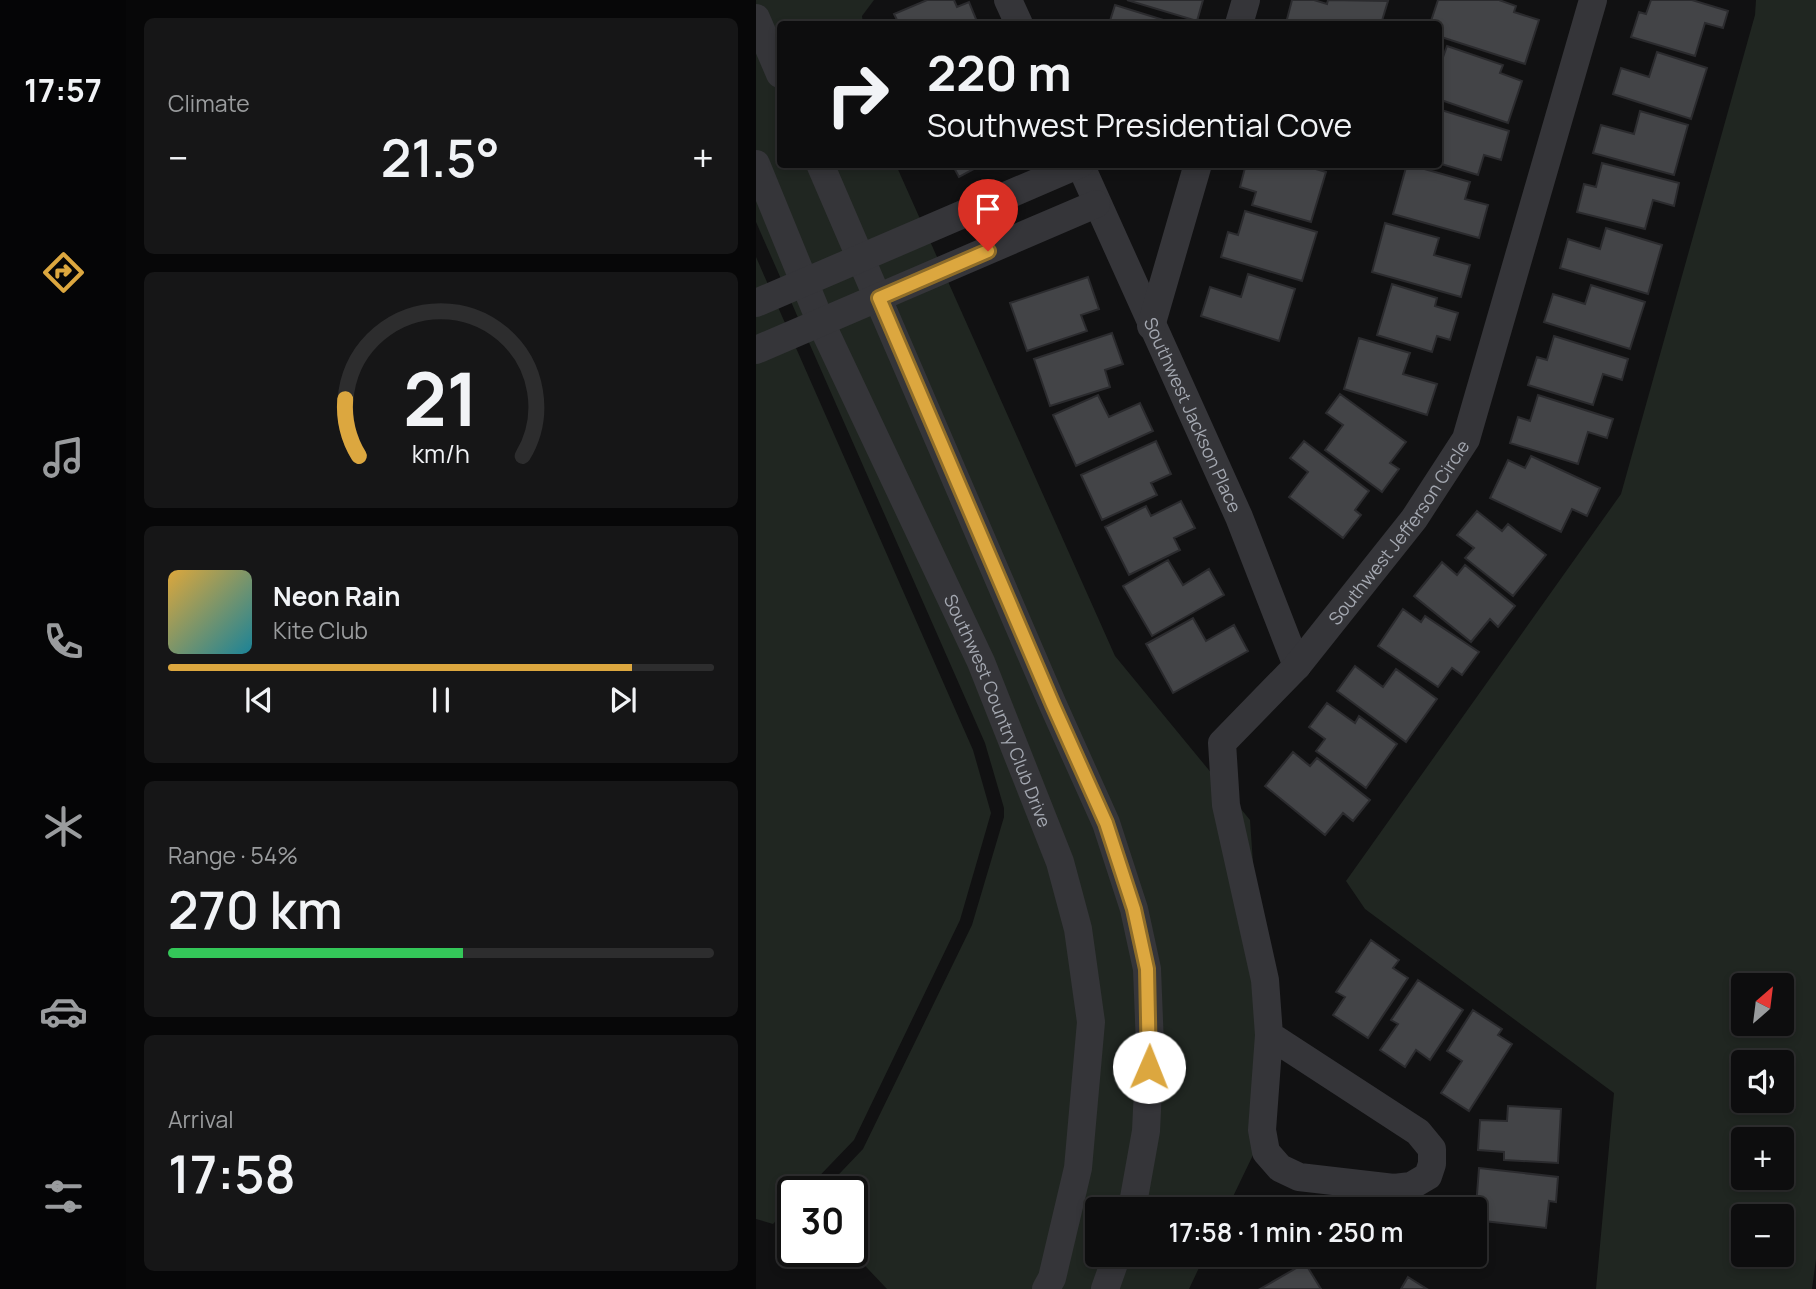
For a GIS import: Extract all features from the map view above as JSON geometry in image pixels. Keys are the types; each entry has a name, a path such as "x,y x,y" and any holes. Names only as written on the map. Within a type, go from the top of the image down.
{"street":[{"path":"1008,0 1018,21"},
{"path":"1239,21 1246,0"},
{"name":"Southwest Jefferson Circle","path":"1269,1035 1418,1132 1432,1149 1432,1164 1428,1176 1411,1186 1394,1188 1299,1177 1280,1168 1266,1152 1262,1130 1269,1035 1265,980 1226,804 1222,743 1297,666 1414,519 1466,439 1593,0"},
{"path":"756,18 777,67"},
{"name":"Southwest Country Club Drive","path":"756,163 821,323 981,662 1060,862 1078,929 1091,1022 1077,1168 1052,1278 1046,1289"},
{"path":"822,168 1106,823 1134,909 1147,969 1150,1046 1146,1131 1134,1197"},
{"path":"756,303 1071,168"},
{"name":"Southwest Jackson Place","path":"1082,168 1239,517 1297,666"},
{"path":"1151,326 1197,168"},
{"path":"756,350 1096,204"},
{"path":"1105,1289 1113,1267"}],"shaded area":[{"path":"756,0 874,0 862,16 863,21 777,21 777,168 897,168 1115,656 1250,820 1261,977 1266,1128 1233,1197 1085,1197 1085,1267 1199,1267 1189,1289 887,1289 866,1267 868,1176 837,1176 863,1149 972,925 1004,817 1004,808 985,743 756,222"},
{"path":"1756,0 1816,0 1816,1259 1812,1289 1596,1289 1614,1093 1365,909 1346,881 1621,494 1755,15"},
{"path":"756,257 973,750 991,813 960,920 854,1140 819,1176 777,1176 777,1220 773,1224 756,1219"}],"building":[{"path":"927,0 954,0 957,7 969,2 977,21 898,21 894,14"},
{"path":"1127,0 1203,0 1197,21"},
{"path":"1292,0 1314,0 1327,4 1328,0 1388,1 1382,21 1287,21"},
{"path":"1438,0 1499,0 1516,6 1514,12 1539,20 1525,64 1442,37 1442,21 1431,21"},
{"path":"1651,0 1692,0 1728,11 1723,28 1705,23 1695,56 1631,37 1639,12 1646,14"},
{"path":"1115,5 1167,21 1110,21"},
{"path":"1447,46 1503,65 1500,73 1522,81 1508,123 1442,100 1442,60"},
{"path":"1657,52 1707,68 1691,119 1613,94 1621,68 1649,77"},
{"path":"1442,110 1509,131 1501,160 1484,155 1478,175 1442,164"},
{"path":"1640,111 1688,125 1674,175 1593,153 1601,125 1634,134"},
{"path":"1602,163 1679,183 1674,206 1653,200 1645,229 1577,212 1584,184 1596,187"},
{"path":"954,168 976,168 959,177"},
{"path":"1245,168 1312,168 1326,172 1311,222 1252,205 1256,192 1240,187"},
{"path":"1406,168 1421,168 1470,182 1465,199 1488,205 1479,238 1393,214"},
{"path":"1245,211 1317,232 1302,281 1221,257 1228,232 1238,235"},
{"path":"1385,223 1439,238 1434,255 1470,265 1461,297 1372,272"},
{"path":"1606,228 1662,245 1648,294 1560,268 1568,239 1600,249"},
{"path":"1248,274 1295,289 1279,341 1201,316 1210,287 1241,297"},
{"path":"1088,277 1099,309 1081,315 1087,331 1027,351 1010,303"},
{"path":"1392,284 1437,298 1435,306 1458,313 1450,340 1437,336 1432,352 1377,335"},
{"path":"1591,285 1645,302 1630,349 1544,322 1553,294 1585,304"},
{"path":"1112,333 1123,364 1105,370 1110,387 1050,406 1034,359"},
{"path":"1554,336 1628,359 1622,380 1603,374 1593,405 1528,385 1537,357 1547,360"},
{"path":"1359,338 1410,353 1403,374 1437,384 1427,415 1344,389"},
{"path":"1340,394 1406,442 1390,463 1399,469 1382,492 1325,450 1343,425 1326,413"},
{"path":"1098,395 1109,417 1140,403 1153,431 1076,466 1053,415"},
{"path":"1538,395 1613,419 1607,438 1588,432 1578,464 1510,443 1518,417 1530,421"},
{"path":"1156,441 1171,474 1151,483 1157,495 1102,520 1081,475"},
{"path":"1304,441 1369,491 1355,510 1361,515 1343,538 1289,497 1308,472 1290,458"},
{"path":"1531,456 1600,488 1587,516 1572,509 1561,532 1490,498 1508,460 1525,468"},
{"path":"1181,501 1195,528 1174,538 1180,550 1129,575 1105,527 1146,506 1151,516"},
{"path":"1477,511 1502,531 1508,524 1546,555 1513,596 1465,558 1474,548 1457,535"},
{"path":"1168,560 1183,585 1209,569 1224,595 1152,636 1123,586"},
{"path":"1442,562 1457,575 1465,565 1515,606 1498,627 1490,619 1471,642 1414,596"},
{"path":"1403,609 1421,622 1425,616 1479,652 1462,675 1452,668 1438,687 1378,646"},
{"path":"1193,618 1206,641 1234,625 1248,651 1173,693 1146,644"},
{"path":"1355,666 1383,687 1396,669 1437,699 1406,742 1337,691"},
{"path":"1327,703 1355,723 1359,716 1397,744 1366,788 1316,751 1325,739 1309,727"},
{"path":"1293,752 1310,766 1317,758 1370,800 1353,821 1343,813 1325,835 1265,786"},
{"path":"1371,940 1399,960 1393,968 1408,978 1368,1038 1333,1015 1345,997 1336,992"},
{"path":"1418,980 1463,1010 1430,1060 1416,1050 1405,1067 1380,1050 1398,1024 1391,1020"},
{"path":"1473,1010 1502,1029 1498,1035 1512,1044 1469,1111 1441,1093 1462,1061 1447,1051"},
{"path":"1508,1106 1561,1109 1558,1163 1504,1160 1504,1152 1478,1150 1480,1120 1507,1121"},
{"path":"1479,1168 1558,1177 1556,1202 1549,1201 1546,1228 1487,1221 1487,1197 1477,1197"},
{"path":"1298,1267 1307,1267 1321,1289 1260,1289"},
{"path":"1408,1277 1427,1289 1401,1289"}],"route":[{"path":"988,251 879,298 1106,823 1134,909 1147,969 1149,1067"}]}
